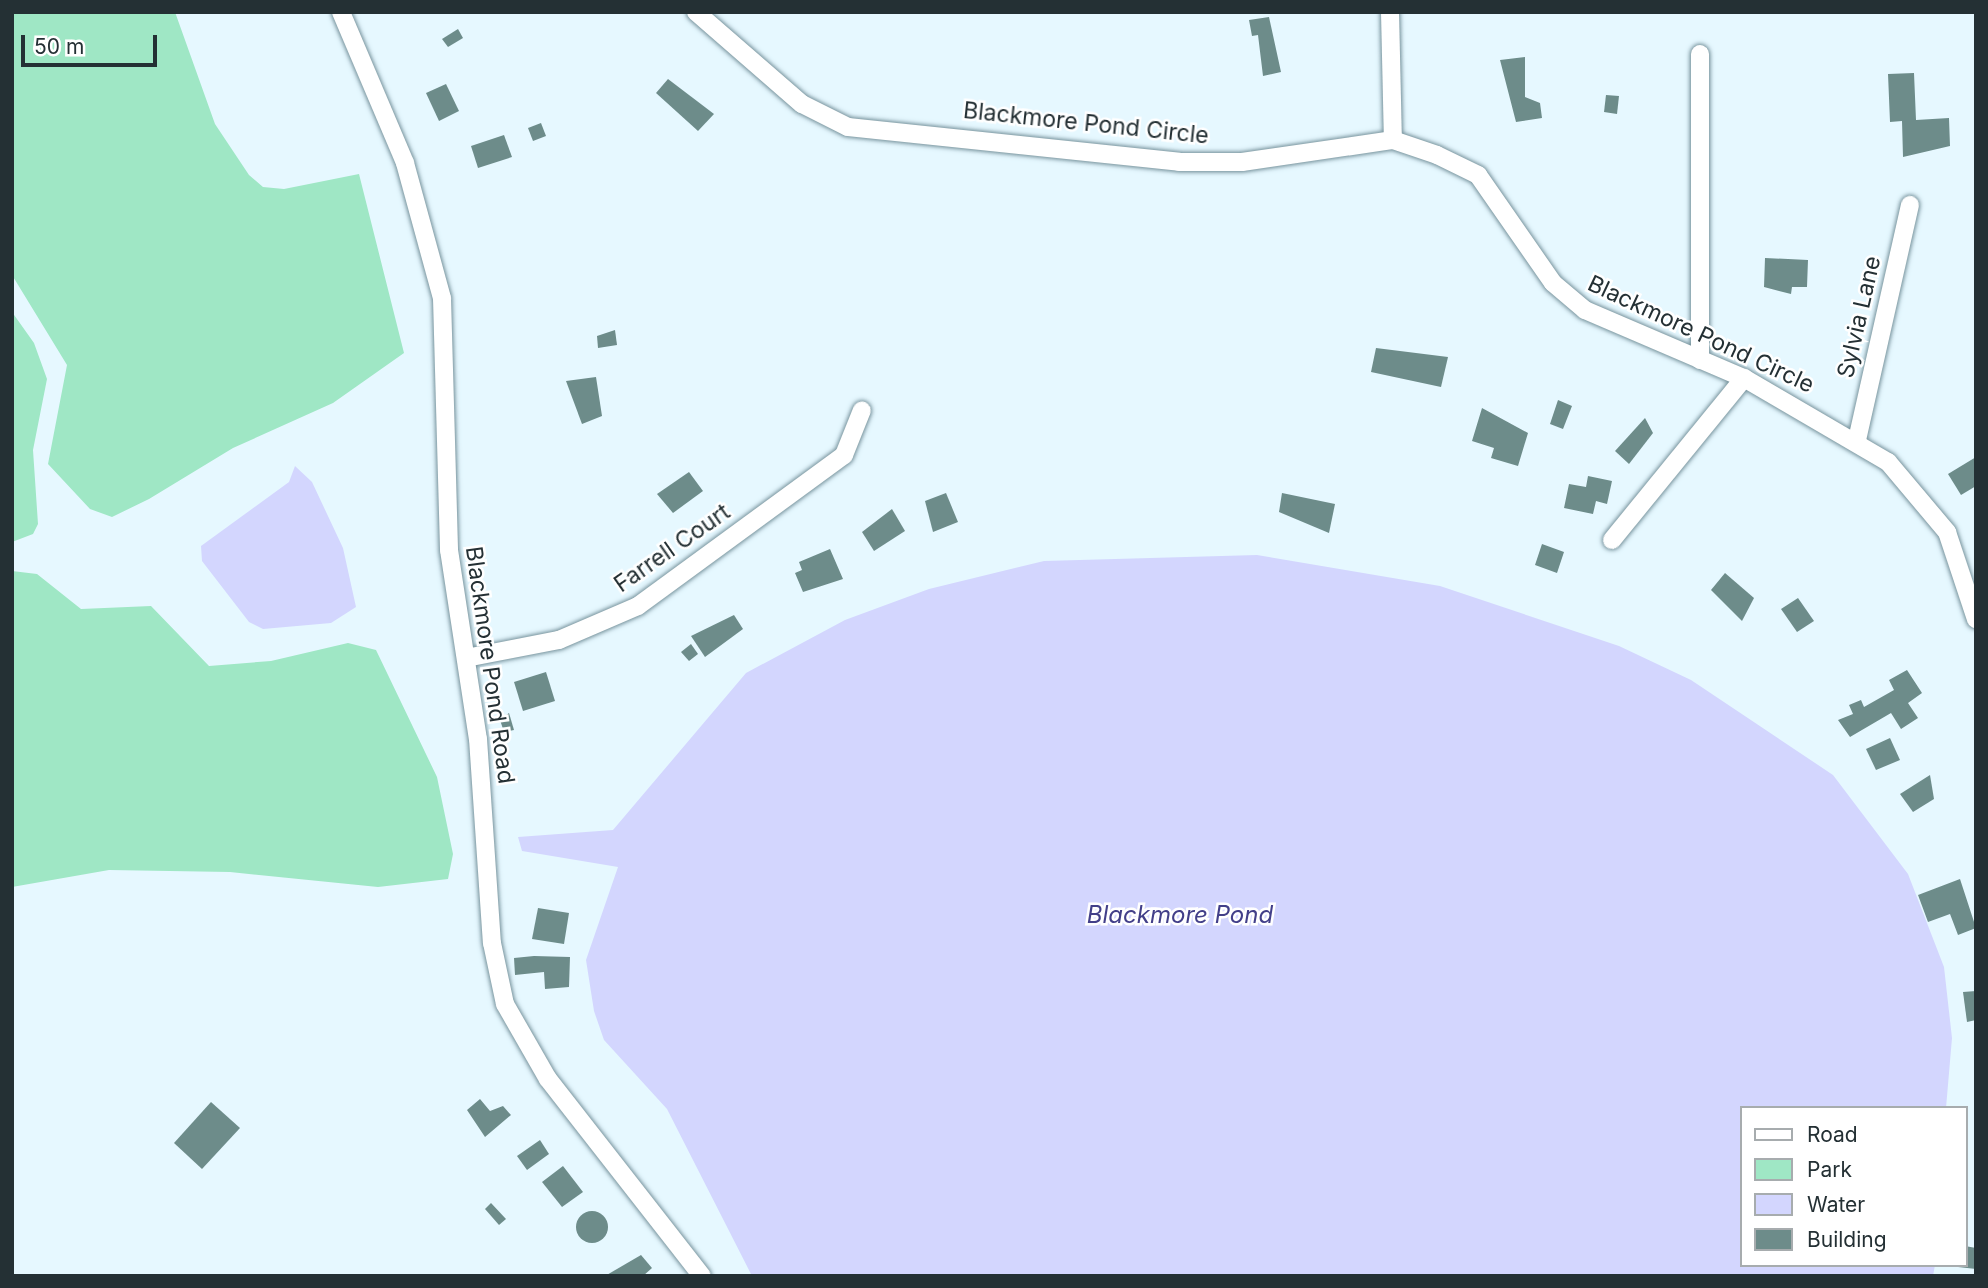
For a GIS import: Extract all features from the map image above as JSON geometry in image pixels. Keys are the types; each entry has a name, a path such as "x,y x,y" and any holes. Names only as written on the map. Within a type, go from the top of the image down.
{"street":[{"name":"Blackmore Pond Road","path":"341,12 405,163 434,257 447,351 446,509 466,658 492,943 505,1004 548,1079 702,1276"},
{"name":"Blackmore Pond Circle","path":"696,12 802,104 848,127 1179,162 1242,162 1393,140 1478,175 1553,283 1585,310 1744,378 1857,440 1888,461 1930,506 1964,570 1976,619"},
{"path":"1390,12 1393,140"},
{"path":"1700,54 1700,360"},
{"name":"Sylvia Lane","path":"1857,440 1910,205"},
{"path":"1612,540 1744,378"},
{"name":"Farrell Court","path":"466,658 559,640 638,606 844,455 862,410"}],"green space":[{"path":"12,12 175,12 215,124 249,175 263,187 284,189 359,174 404,353 333,403 233,448 149,499 112,517 90,509 48,464 67,365 12,275"},
{"path":"12,312 34,343 47,379 33,450 38,524 33,534 12,542"},
{"path":"12,571 37,574 81,609 151,606 209,666 271,661 348,643 376,650 437,777 453,854 448,879 378,887 230,872 109,870 12,887"}],"water":[{"path":"295,466 312,482 343,548 356,607 331,623 263,629 249,622 202,561 201,546 289,482"},
{"name":"Blackmore Pond","path":"1257,555 1440,586 1619,646 1691,680 1833,775 1908,874 1944,967 1952,1038 1946,1106 1740,1106 1740,1267 1935,1267 1933,1276 752,1276 667,1109 604,1040 594,1011 586,960 618,867 522,851 518,837 613,830 746,673 845,620 929,589 1044,561"}],"building":[{"path":"1269,17 1281,72 1263,76 1258,35 1252,36 1249,20"},
{"path":"458,29 463,38 448,47 442,39"},
{"path":"1525,57 1525,97 1540,103 1542,118 1516,122 1500,60"},
{"path":"1914,73 1916,120 1949,118 1950,146 1903,157 1902,121 1890,122 1888,74"},
{"path":"668,79 714,114 698,131 656,93"},
{"path":"446,84 459,111 439,121 426,93"},
{"path":"1606,95 1619,96 1617,114 1604,112"},
{"path":"541,123 546,136 533,141 528,128"},
{"path":"504,135 512,157 478,168 471,146"},
{"path":"1765,258 1808,260 1807,287 1792,287 1791,294 1764,287"},
{"path":"615,330 617,345 598,348 597,336"},
{"path":"1376,348 1448,357 1441,387 1371,372"},
{"path":"596,377 602,416 582,424 566,381"},
{"path":"1558,400 1572,406 1563,429 1550,424"},
{"path":"1482,408 1528,433 1518,466 1491,458 1494,448 1472,441"},
{"path":"1645,418 1653,433 1629,464 1615,451"},
{"path":"1976,457 1976,486 1961,495 1948,474"},
{"path":"689,472 703,491 673,513 657,494"},
{"path":"1588,476 1612,481 1607,504 1596,501 1593,514 1564,508 1569,484 1586,487"},
{"path":"946,493 958,522 933,532 925,501"},
{"path":"1282,493 1335,504 1329,533 1279,512"},
{"path":"892,509 905,531 874,551 862,532"},
{"path":"1542,544 1564,552 1557,573 1535,565"},
{"path":"830,549 843,579 803,592 795,573 802,570 799,562"},
{"path":"1725,573 1754,598 1742,621 1711,590"},
{"path":"1798,598 1814,621 1797,632 1781,609"},
{"path":"734,615 743,629 705,657 691,636"},
{"path":"691,644 698,654 689,661 681,652"},
{"path":"1907,670 1922,693 1908,703 1918,718 1901,729 1891,713 1850,737 1838,720 1853,714 1849,705 1861,700 1864,707 1894,690 1889,680"},
{"path":"546,672 555,701 523,711 514,682"},
{"path":"509,713 514,730 504,732 500,720"},
{"path":"1890,738 1900,760 1876,770 1866,749"},
{"path":"1930,775 1934,799 1913,812 1900,794"},
{"path":"1960,879 1976,928 1958,935 1950,914 1928,922 1918,895"},
{"path":"538,908 569,913 564,944 532,939"},
{"path":"570,957 569,987 545,989 544,972 515,975 514,958"},
{"path":"1976,991 1976,1020 1967,1022 1963,992"},
{"path":"480,1099 490,1111 503,1106 511,1115 485,1137 467,1110"},
{"path":"211,1102 240,1128 202,1169 174,1143"},
{"path":"540,1140 549,1154 527,1170 517,1156"},
{"path":"563,1166 583,1192 562,1207 542,1182"},
{"path":"491,1203 506,1219 499,1225 485,1209"},
{"path":"592,1211 603,1216 608,1227 603,1238 592,1243 581,1238 576,1227 581,1216"},
{"path":"1967,1246 1976,1248 1976,1269 1958,1267 1967,1267"},
{"path":"641,1255 652,1268 643,1276 605,1276"}]}
